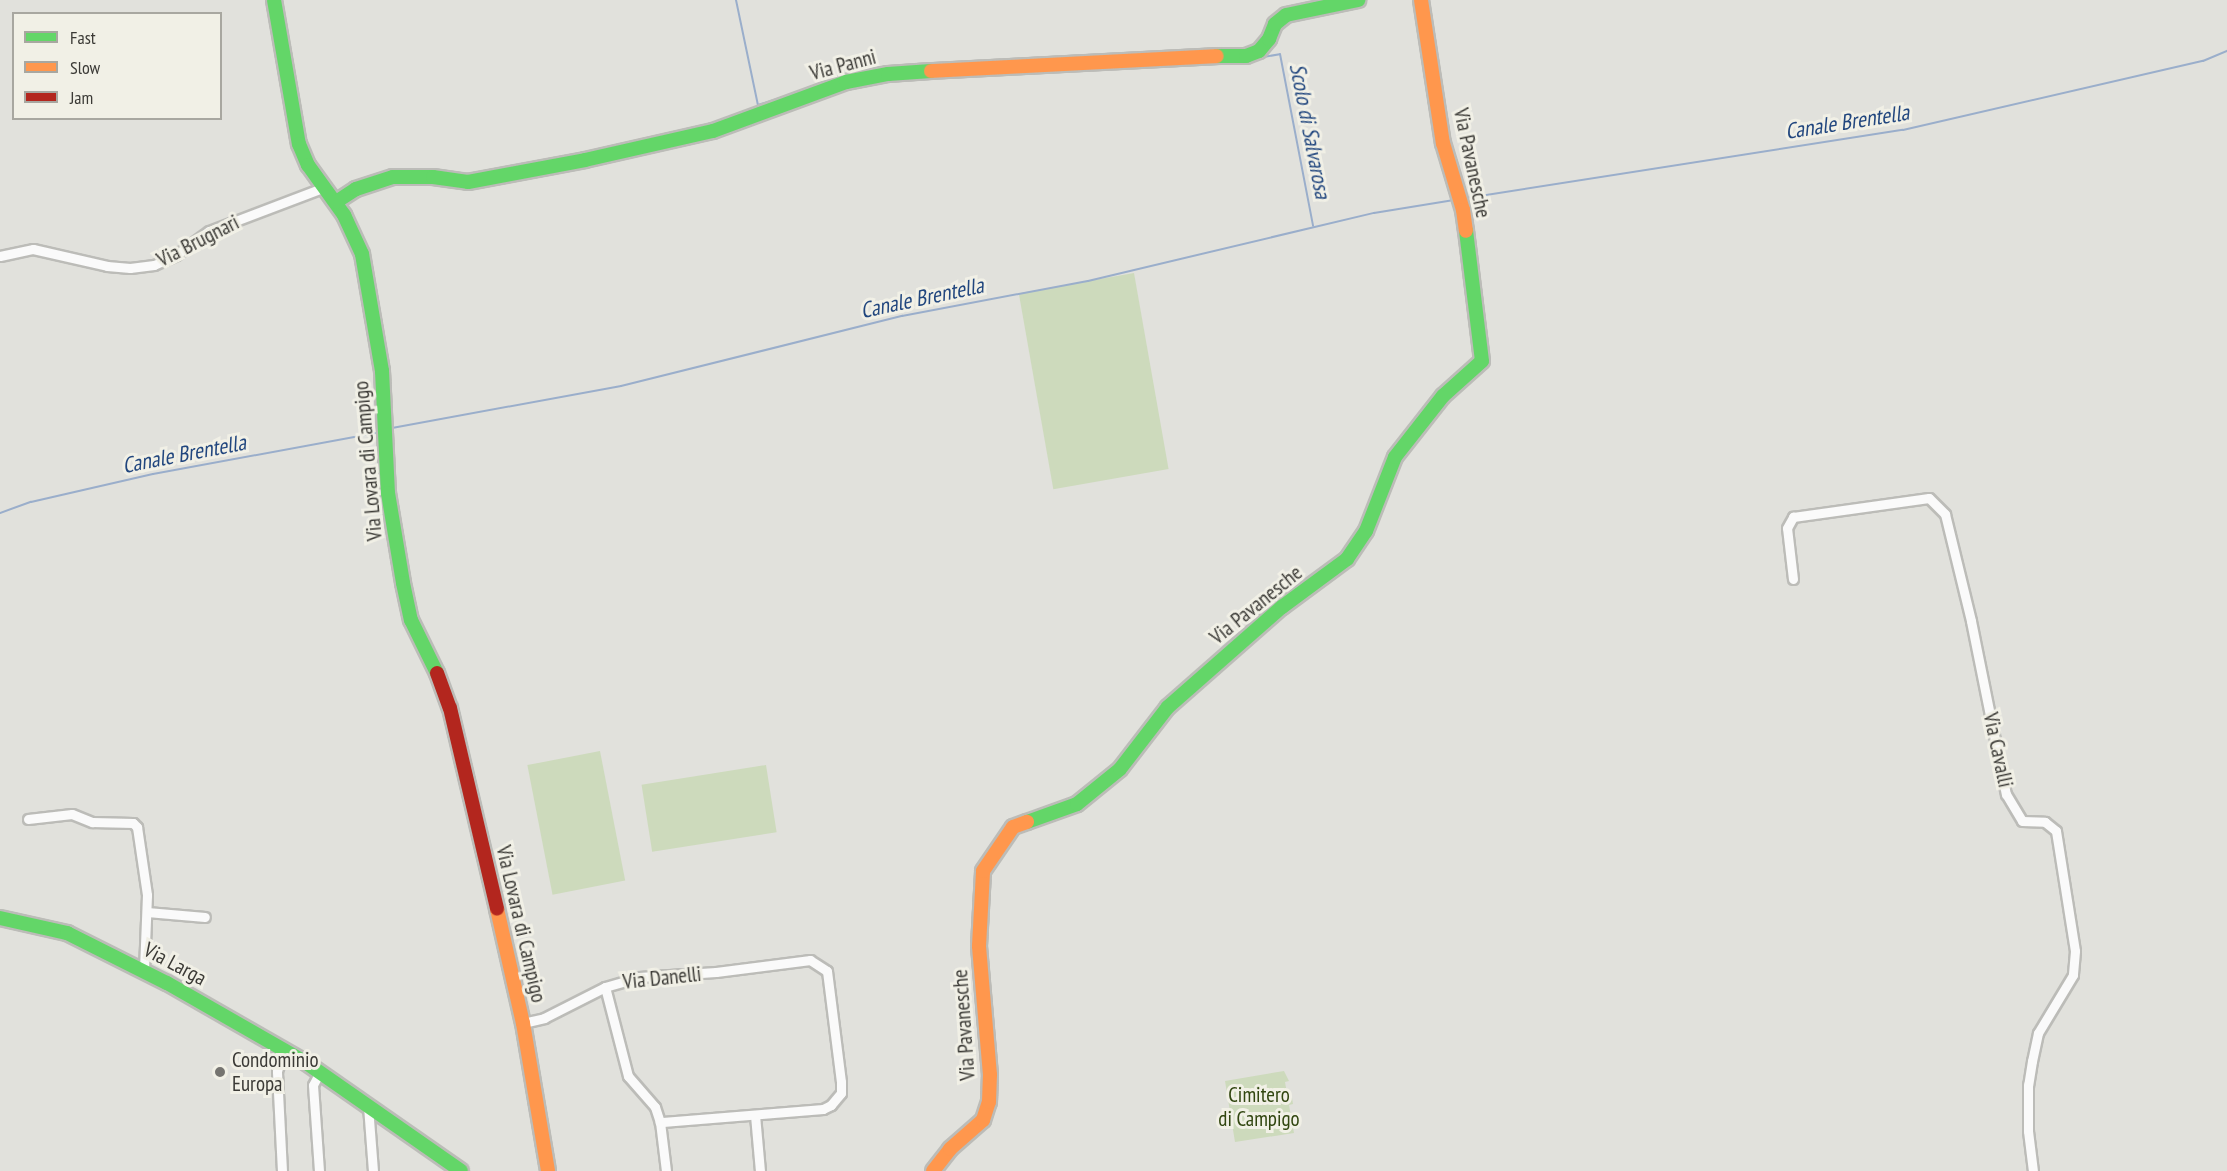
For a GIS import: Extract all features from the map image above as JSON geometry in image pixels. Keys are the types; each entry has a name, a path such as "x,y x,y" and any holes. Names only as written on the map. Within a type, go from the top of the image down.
{"street":[{"name":"Via Lovara di Campigo","path":"274,0 299,144 322,188 336,201 362,254 382,370 388,494 406,600 411,620 440,678 450,708 523,1023 548,1171"},
{"name":"Via Panni","path":"336,201 356,189 393,177 422,176 468,182 585,160 713,131 846,82 888,74 1177,57 1246,56 1259,51 1269,39 1275,24 1286,15 1358,0"},
{"name":"Via Pavanesche","path":"933,1171 950,1149 983,1120 989,1102 990,1074 979,946 983,871 1013,827 1077,804 1120,769 1168,707 1282,607 1347,559 1366,531 1395,457 1443,396 1482,361 1463,210 1443,143 1421,0"},
{"name":"Via Brugnari","path":"0,256 33,249 106,266 130,268 154,265 176,255 209,231 322,188"},
{"name":"Via Cavalli","path":"1793,579 1787,528 1793,518 1929,498 1945,514 1971,621 2006,794 2022,821 2045,822 2056,831 2075,951 2073,975 2038,1033 2031,1061 2028,1085 2028,1131 2033,1171"},
{"path":"28,819 72,814 92,822 133,823 137,827 146,875 144,971"},
{"path":"147,912 205,917"},
{"name":"Via Larga","path":"0,918 61,931 144,971 320,1072 461,1171"},
{"name":"Via Danelli","path":"523,1023 544,1018 605,987 639,977 716,972 810,960 823,967 830,980 840,1093 831,1105 823,1109 755,1114"},
{"path":"605,987 628,1076 655,1107 660,1122 666,1171"},
{"path":"282,1171 277,1071 284,1050"},
{"path":"319,1171 313,1085 320,1072"},
{"path":"368,1106 373,1171"},
{"path":"660,1122 755,1114 760,1171"}],"green space":[{"path":"1134,273 1169,469 1053,489 1019,293"},
{"path":"600,751 625,881 553,895 527,765"},
{"path":"766,765 777,832 652,852 642,785"},
{"name":"Cimitero di Campigo","path":"1284,1071 1289,1081 1285,1082 1288,1099 1292,1098 1293,1104 1289,1105 1294,1133 1235,1142 1225,1081"}],"waterway":[{"name":"Scolo di Salvarosa","path":"736,0 758,105 804,90"},
{"name":"Canale Brentella","path":"1467,198 1903,130 2203,61 2227,51"},
{"name":"Scolo di Salvarosa","path":"1258,58 1280,54 1313,226"},
{"name":"Scolo di Salvarosa","path":"1162,65 1216,63"},
{"name":"Scolo di Salvarosa","path":"874,68 898,67"},
{"name":"Scolo di Salvarosa","path":"855,74 868,70"},
{"name":"Canale Brentella","path":"392,428 621,386 902,316 1088,281 1374,213 1454,200"},
{"name":"Canale Brentella","path":"0,513 31,502 153,474 377,433"}],"traffic: fast":[{"path":"274,0 299,144 308,165 344,215 362,254 382,371 388,493 403,583 411,620 437,673"},
{"path":"1217,56 1246,56 1259,51 1269,39 1275,24 1286,15 1358,0"},
{"path":"336,202 356,189 393,177 433,177 468,182 585,160 713,131 846,82 888,74 931,71"},
{"path":"1027,822 1077,804 1120,769 1168,707 1282,607 1347,559 1366,531 1395,457 1443,396 1482,361 1466,231"},
{"path":"0,918 67,933 167,983 305,1062 461,1171"}],"traffic: slow":[{"path":"1421,0 1443,143 1463,210 1466,231"},
{"path":"931,71 1217,56"},
{"path":"933,1171 950,1149 983,1120 989,1102 990,1075 979,946 983,871 1013,827 1027,822"},
{"path":"497,909 523,1023 548,1171"}],"traffic: jam":[{"path":"437,673 450,708 497,909"}],"place":[{"name":"Condominio Europa","path":"220,1072"}]}
